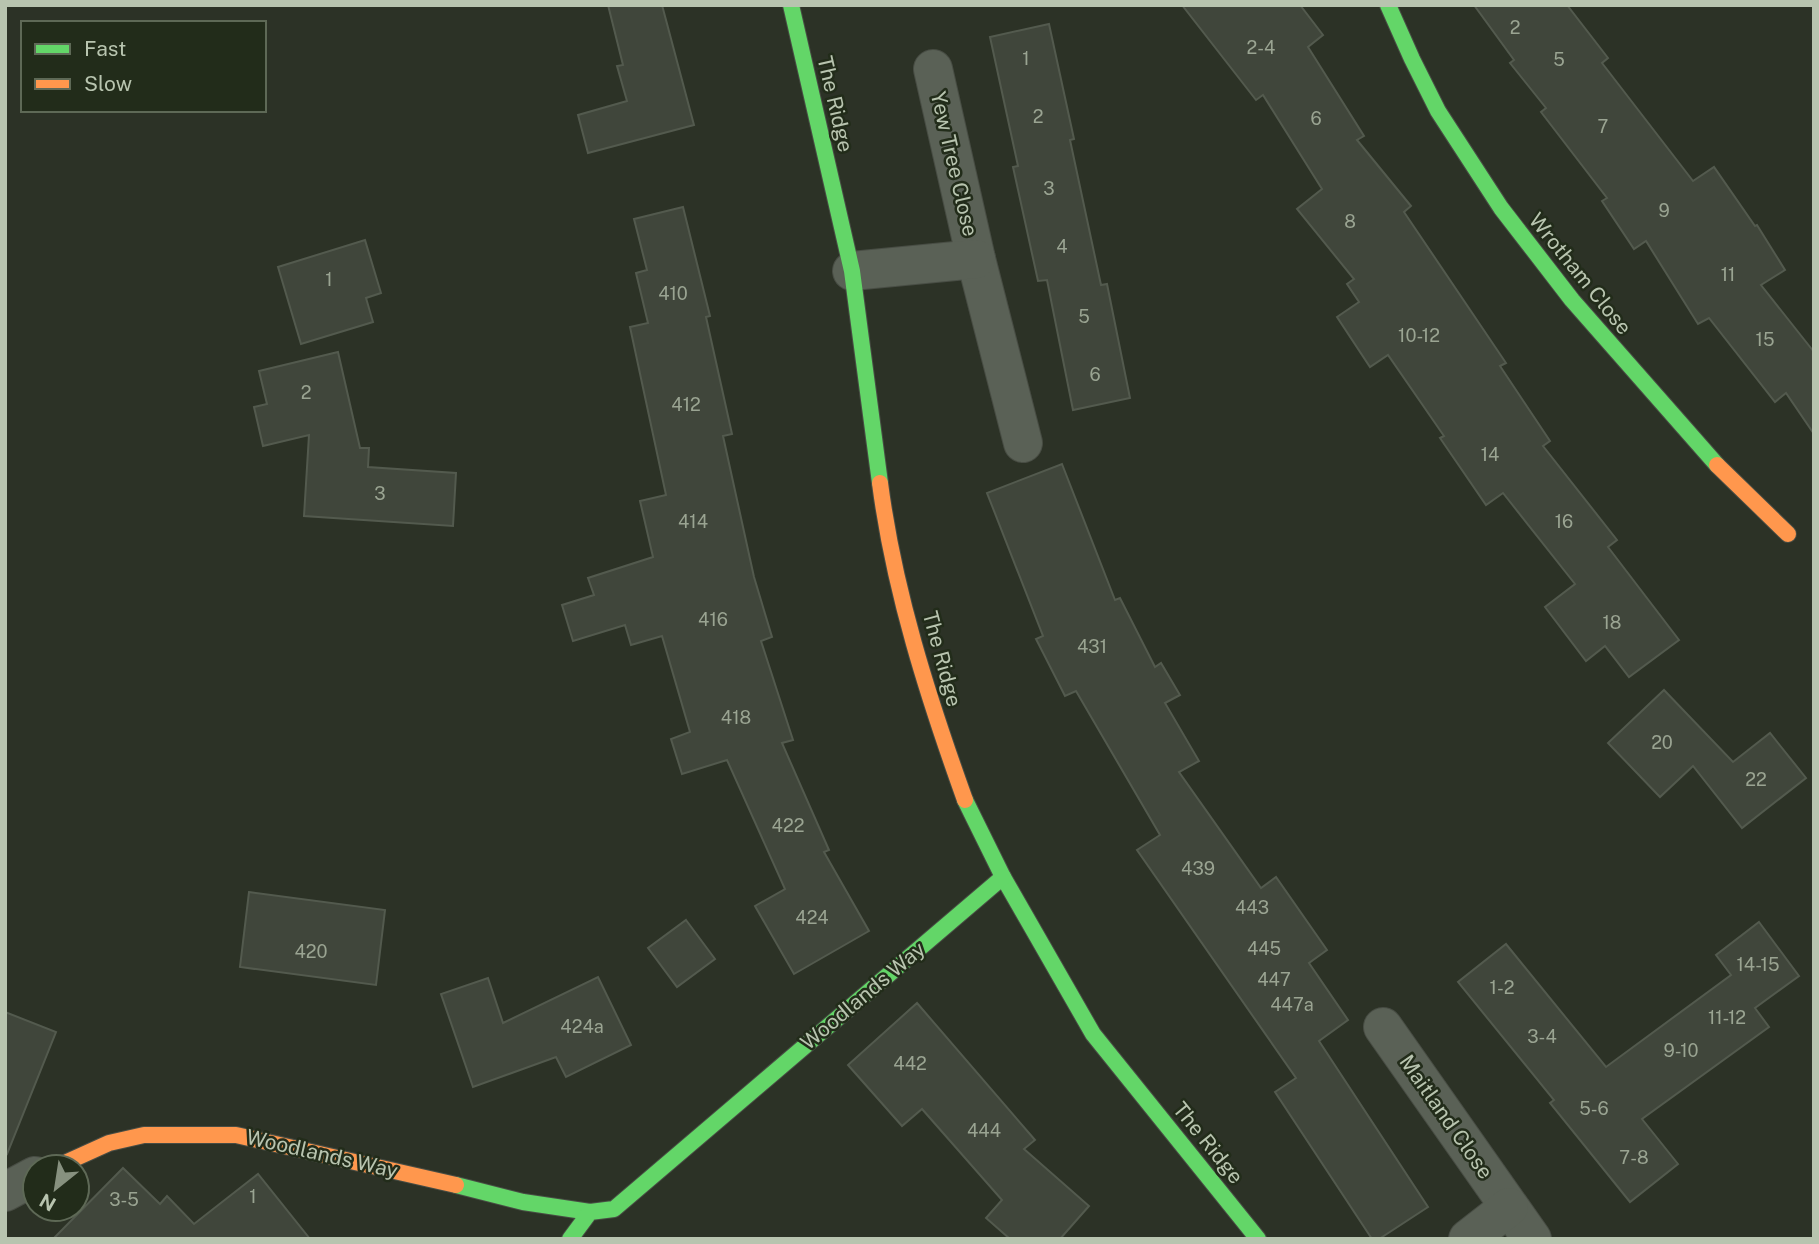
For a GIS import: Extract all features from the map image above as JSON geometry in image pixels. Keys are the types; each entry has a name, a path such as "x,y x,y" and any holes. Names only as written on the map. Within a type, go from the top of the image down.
{"street":[{"name":"The Ridge","path":"791,5 852,271 888,537 927,693 965,800 1003,877 1093,1034 1258,1239"},
{"name":"Wrotham Close","path":"1388,5 1406,51 1453,139 1521,238 1582,314 1729,478 1788,534"},
{"name":"Yew Tree Close","path":"933,69 976,259 1023,443"},
{"name":"Yew Tree Close","path":"852,271 976,259"},
{"name":"Woodlands Way","path":"87,1153 109,1143 144,1135 236,1135 523,1202 590,1212 614,1209 1003,877"},
{"name":"Maitland Close","path":"1382,1027 1532,1239"},
{"path":"5,1192 21,1183"},
{"path":"1468,1239 1509,1207"},
{"path":"570,1239 590,1212"}],"building":[{"path":"608,5 662,5 694,125 588,153 578,115 627,101 617,66 623,65"},
{"path":"1182,5 1300,5 1323,35 1308,47 1364,136 1357,140 1411,206 1404,212 1506,363 1500,366 1550,441 1543,446 1617,540 1608,547 1679,640 1629,677 1605,646 1586,661 1545,607 1575,584 1503,493 1486,505 1440,438 1444,436 1388,355 1370,367 1337,317 1359,302 1347,284 1354,279 1297,209 1322,189 1263,95 1256,100"},
{"path":"1474,5 1567,5 1608,58 1602,63 1693,181 1714,167 1755,226 1757,225 1785,270 1761,285 1814,352 1814,434 1786,393 1775,402 1709,318 1698,324 1646,241 1634,249 1602,201 1607,198 1541,112 1546,108 1510,63 1514,60"},
{"path":"1049,24 1101,285 1107,284 1130,398 1073,410 1047,280 1038,281 1013,167 1018,166 990,37"},
{"path":"683,207 710,316 706,317 732,434 723,436 754,577 772,637 761,641 793,740 782,743 829,850 824,852 869,931 794,974 755,906 785,889 727,760 682,774 671,739 690,732 662,636 631,645 625,625 573,641 562,605 594,595 588,578 653,557 640,501 666,495 630,327 648,323 636,273 647,270 634,219"},
{"path":"365,240 381,293 366,298 373,322 301,344 278,267"},
{"path":"338,352 360,448 369,448 368,467 456,473 453,526 304,516 309,435 263,446 254,407 267,404 259,371"},
{"path":"1062,464 1115,600 1120,598 1155,667 1161,663 1180,695 1165,703 1199,761 1179,772 1261,888 1276,877 1327,950 1309,963 1348,1020 1319,1041 1428,1207 1379,1239 1372,1239 1275,1092 1296,1078 1137,850 1160,835 1076,691 1065,696 1036,639 1043,636 987,493"},
{"path":"1664,690 1733,762 1770,733 1806,778 1742,828 1693,766 1660,797 1608,743"},
{"path":"249,892 385,910 376,985 240,967"},
{"path":"686,920 715,959 677,987 648,948"},
{"path":"1759,922 1799,976 1755,1008 1769,1027 1642,1119 1678,1164 1630,1202 1550,1103 1554,1100 1458,982 1506,944 1606,1067 1731,975 1716,955"},
{"path":"598,977 631,1045 566,1077 556,1057 473,1087 441,994 488,978 503,1023"},
{"path":"917,1003 1035,1140 1024,1149 1089,1206 1060,1239 1010,1239 986,1218 1002,1200 922,1109 902,1126 848,1065"},
{"path":"5,1012 56,1032 7,1154 5,1153"},
{"path":"123,1168 160,1204 167,1196 194,1224 258,1174 310,1239 53,1239 69,1223 91,1223 91,1200"}],"traffic: fast":[{"path":"791,5 852,271 880,483"},
{"path":"1388,5 1438,111 1501,208 1572,300 1717,465"},
{"path":"965,800 1003,877 1093,1034 1258,1239"},
{"path":"570,1239 590,1212 614,1209 1003,877"},
{"path":"456,1185 523,1202 590,1212"}],"traffic: slow":[{"path":"1717,465 1788,534"},
{"path":"880,483 903,604 938,722 965,800"},
{"path":"87,1153 109,1143 144,1135 236,1135 456,1185"}]}
